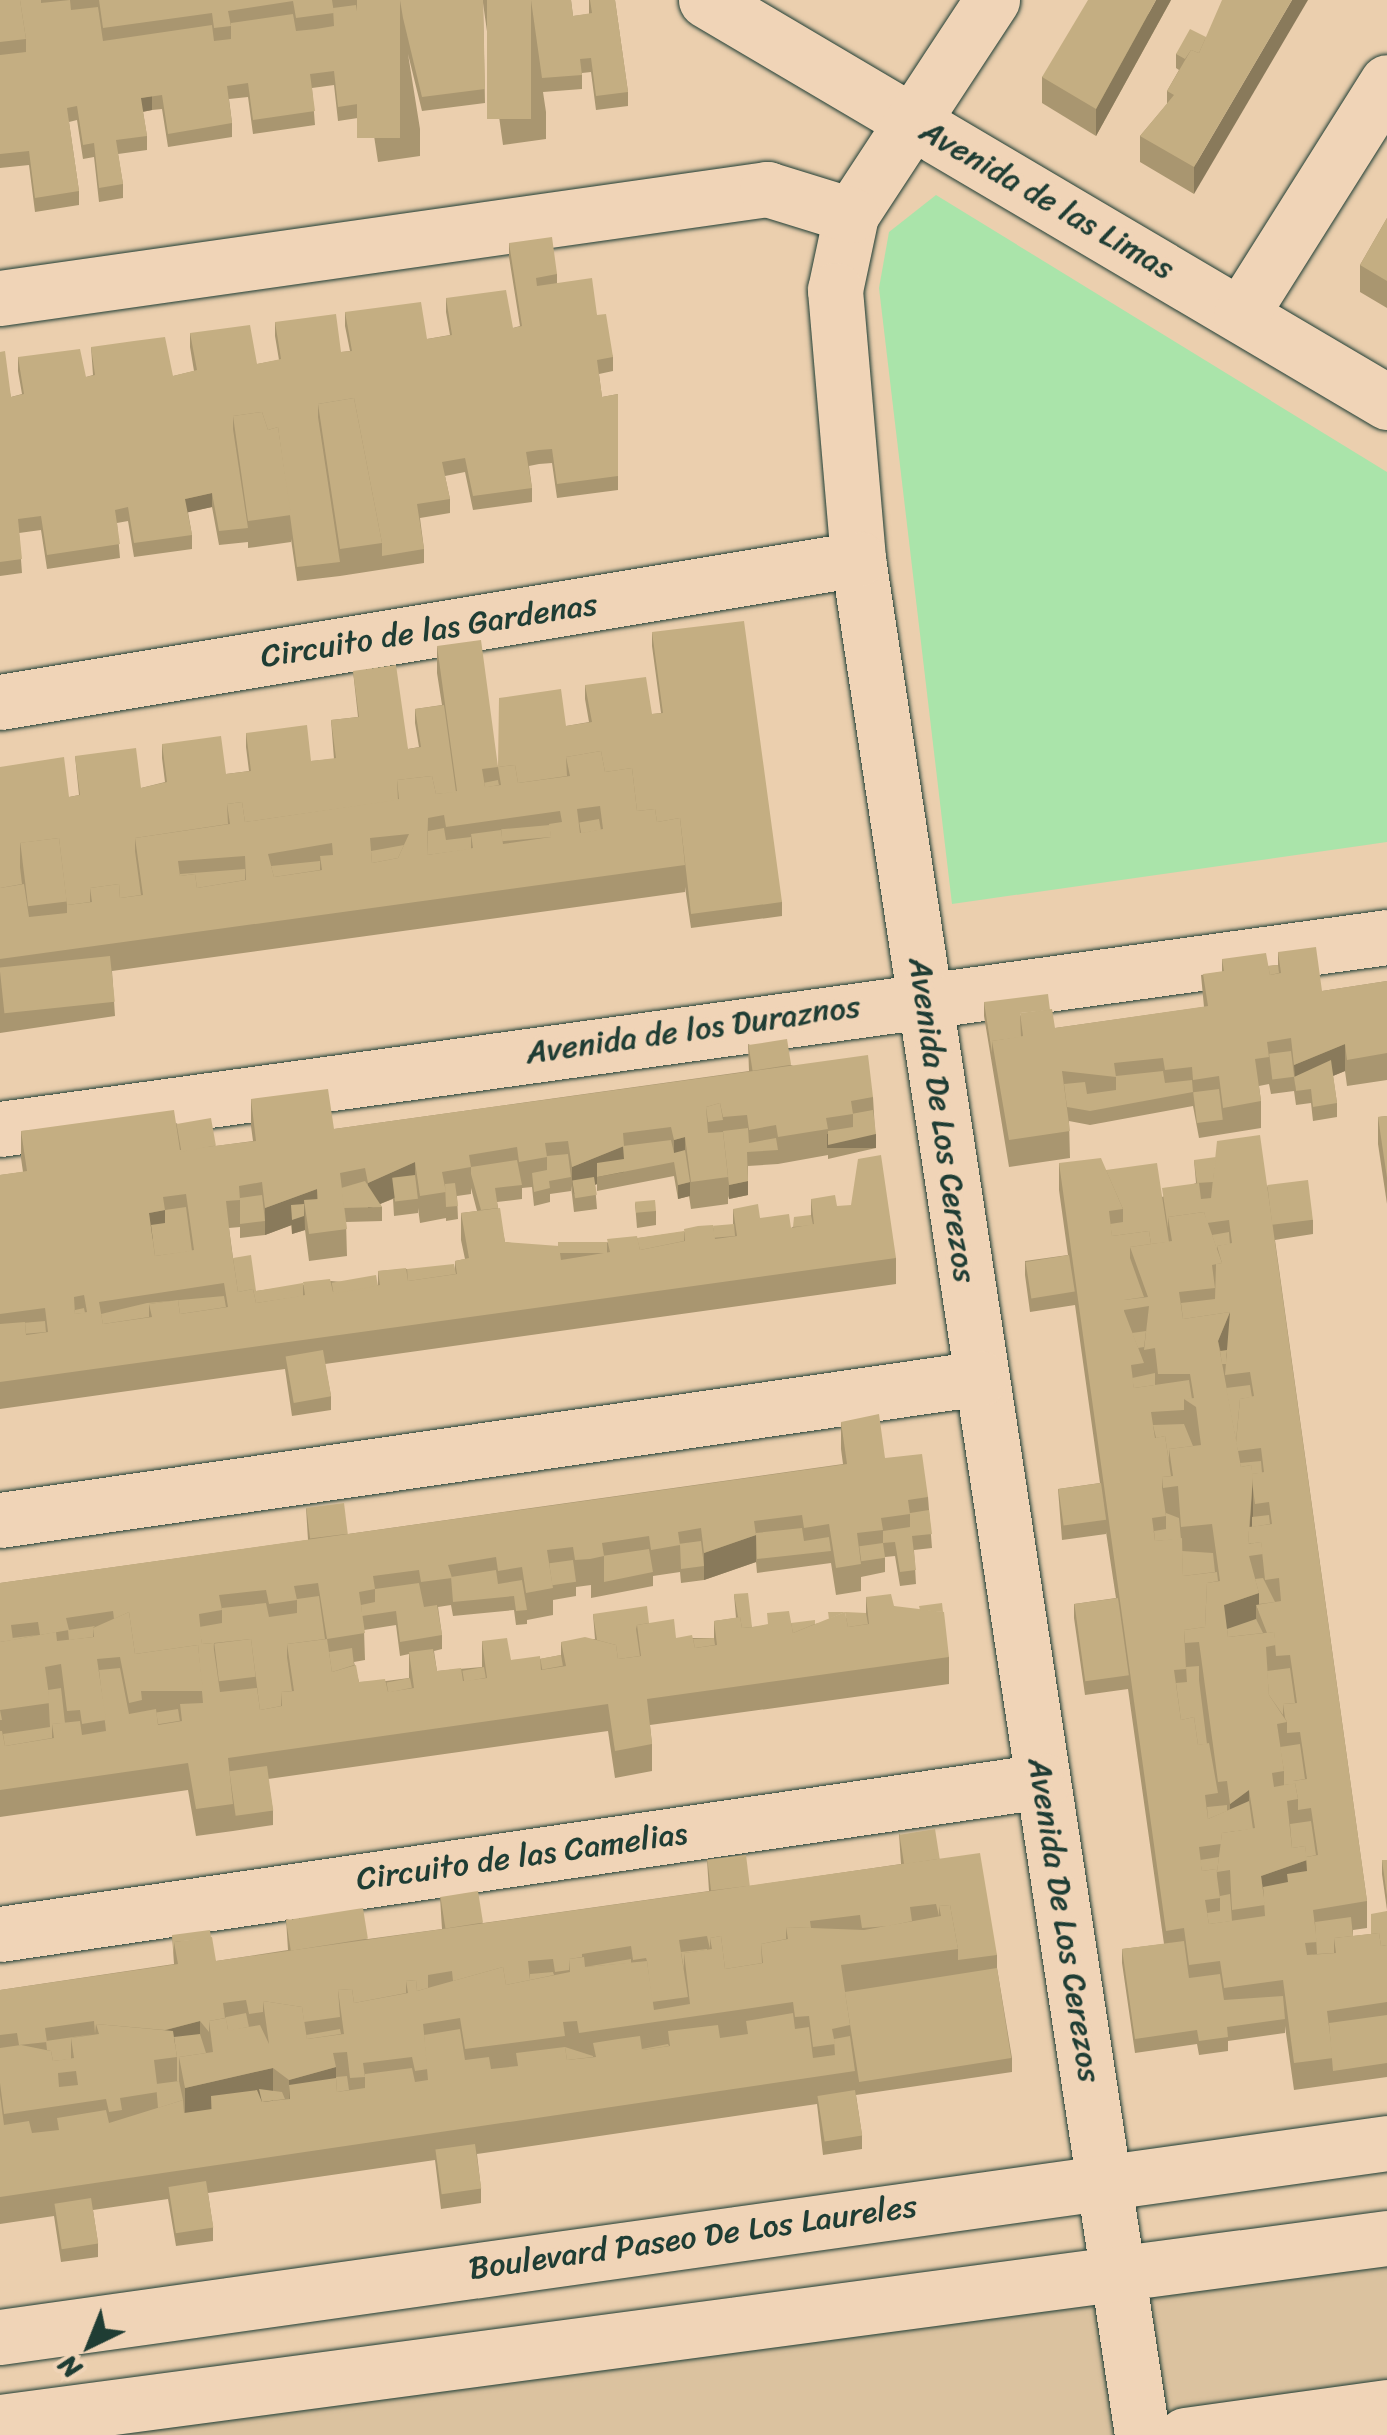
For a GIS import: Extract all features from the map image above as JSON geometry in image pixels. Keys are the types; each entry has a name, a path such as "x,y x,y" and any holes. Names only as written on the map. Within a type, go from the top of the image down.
{"street":[{"name":"Avenida de las Limas","path":"706,0 1387,402"},
{"name":"Avenida De Los Cerezos","path":"992,0 851,215 835,290 858,559 1142,2435"},
{"path":"1241,314 1387,82"},
{"path":"0,298 767,189 851,215"},
{"name":"Circuito de las Gardenas","path":"0,702 858,559"},
{"name":"Avenida de los Duraznos","path":"0,1129 924,997 1387,937"},
{"path":"0,1520 980,1378"},
{"name":"Circuito de las Camelias","path":"0,1934 1043,1780"},
{"name":"Boulevard Paseo De Los Laureles","path":"0,2337 1104,2180 1387,2144"},
{"path":"0,2422 1387,2238"},
{"path":"1184,2435 1387,2407"}],"shaded area":[{"path":"1387,2221 1387,2435 0,2435"}],"green space":[{"path":"936,195 1387,472 1387,842 952,904 879,288 889,232"}],"building":[{"path":"0,0 20,0 26,39 0,42"},
{"path":"20,0 70,0 71,10 98,7 103,41 212,25 214,41 231,39 231,23 293,14 296,31 316,29 334,26 333,8 356,5 371,102 338,107 334,71 310,74 315,111 253,120 248,83 227,86 232,123 168,134 162,95 141,98 147,136 116,140 123,184 99,188 94,143 83,145 77,106 67,108 79,191 35,198 29,151 0,154 0,55 26,52"},
{"path":"99,0 332,0 334,13 296,18 293,1 228,11 231,26 214,28 212,13 103,28"},
{"path":"357,0 400,0 400,138 357,138"},
{"path":"400,0 483,0 485,89 422,97"},
{"path":"487,0 531,0 531,119 487,119"},
{"path":"531,0 571,0 573,16 592,13 590,0 615,0 628,92 596,96 591,58 580,59 582,75 542,78"},
{"path":"1088,0 1156,0 1096,109 1042,77"},
{"path":"1222,0 1292,0 1194,167 1140,136 1174,95 1167,91 1191,50 1199,53"},
{"path":"1190,29 1206,37 1199,53 1191,50 1185,59 1176,54"},
{"path":"1387,218 1387,281 1360,265"},
{"path":"552,237 557,274 536,278 537,286 592,278 597,315 606,314 613,357 597,360 602,397 618,394 618,476 557,484 552,449 539,450 526,452 532,488 473,496 465,458 442,462 450,499 417,504 424,549 382,556 354,398 318,404 340,562 297,567 278,427 268,430 262,412 233,416 248,528 219,531 212,493 185,499 192,535 134,543 128,507 115,510 120,544 47,555 41,516 18,519 22,559 0,562 0,352 5,351 11,397 24,394 18,357 80,349 86,377 95,375 91,347 165,337 173,376 197,370 190,333 250,325 257,364 281,359 275,322 336,314 341,352 352,351 345,312 421,302 427,339 452,335 446,298 506,290 513,328 522,326 509,243"},
{"path":"354,398 382,543 340,549 318,404"},
{"path":"262,412 268,430 278,427 291,515 248,521 233,416"},
{"path":"744,621 782,902 691,914 680,818 657,822 655,809 637,811 632,768 605,772 601,751 566,757 567,776 518,783 515,765 498,767 499,698 561,689 566,726 592,722 585,685 646,677 652,714 663,713 652,632"},
{"path":"481,640 498,767 515,765 518,783 570,776 566,757 601,751 605,772 632,768 637,811 655,809 657,822 680,818 685,865 0,959 0,888 24,884 29,917 67,913 67,905 92,902 90,888 119,884 120,898 143,895 135,838 230,824 227,804 242,802 245,822 399,799 397,780 432,776 436,794 457,791 437,646","holes":["498,767 501,785 485,787 482,769","600,806 603,829 580,833 577,809","560,811 562,822 549,824 551,837 503,844 501,830 471,834 473,848 427,855 428,818 444,815 446,827","409,834 398,858 372,863 370,838","332,843 333,855 320,856 322,870 274,877 268,854","245,856 246,880 197,888 195,874 180,876 178,861"]},
{"path":"396,665 408,749 421,747 415,709 444,705 456,792 436,794 432,776 397,780 398,800 245,822 242,802 227,804 228,824 135,838 141,895 120,898 119,884 90,888 90,902 67,905 59,838 20,843 22,884 0,888 0,767 64,757 69,797 80,795 75,756 136,748 141,788 167,782 162,744 221,736 226,774 251,771 246,733 307,725 311,761 336,758 331,720 359,717 353,671"},
{"path":"498,780 499,785 485,788 484,783"},
{"path":"599,819 601,830 581,833 579,822"},
{"path":"550,825 551,837 502,841 501,829"},
{"path":"444,828 446,840 471,837 471,849 427,855 428,831"},
{"path":"59,838 67,902 28,906 20,843"},
{"path":"404,845 398,858 372,863 371,851"},
{"path":"320,861 320,870 274,877 271,866"},
{"path":"245,869 245,880 197,888 195,874 180,876 180,874"},
{"path":"1316,947 1322,991 1387,981 1387,1053 1347,1060 1345,1044 1294,1065 1291,1038 1267,1042 1269,1057 1255,1059 1261,1101 1223,1108 1219,1076 1193,1080 1192,1067 1165,1070 1163,1058 1114,1063 1116,1077 1062,1071 1070,1131 1009,1140 992,1041 1023,1036 1020,1013 1052,1009 1055,1028 1208,1006 1203,974 1224,971 1222,959 1266,953 1270,975 1281,973 1278,952"},
{"path":"110,956 115,1002 4,1013 0,968"},
{"path":"1278,965 1279,973 1270,975 1268,966"},
{"path":"1048,994 1050,1010 1020,1013 1021,1037 992,1041 992,1053 984,1002"},
{"path":"787,1039 791,1065 753,1071 748,1045"},
{"path":"1291,1051 1294,1077 1272,1079 1269,1054"},
{"path":"868,1055 873,1097 851,1101 853,1114 826,1118 828,1129 778,1137 776,1125 749,1130 747,1115 723,1117 720,1103 706,1107 708,1133 723,1132 728,1177 691,1182 685,1137 674,1140 671,1127 623,1133 624,1146 572,1167 568,1141 545,1143 547,1157 519,1162 517,1147 469,1155 471,1167 442,1172 446,1192 420,1196 415,1162 368,1183 365,1168 340,1173 347,1229 309,1234 304,1200 318,1199 317,1189 265,1208 262,1182 239,1186 240,1200 226,1201 231,1245 238,1292 253,1289 256,1303 305,1295 303,1282 330,1279 333,1292 380,1285 378,1271 406,1268 408,1281 457,1274 455,1261 469,1258 461,1213 500,1208 505,1242 559,1246 561,1260 610,1252 607,1239 637,1236 640,1250 685,1241 684,1229 698,1226 713,1225 715,1239 737,1236 733,1209 758,1204 760,1218 789,1214 791,1228 814,1224 811,1199 835,1195 837,1206 851,1205 858,1159 881,1155 896,1258 0,1382 0,1324 25,1322 26,1335 48,1332 45,1308 0,1314 0,1175 27,1171 21,1131 174,1110 180,1150 256,1141 251,1099 328,1089 334,1129","holes":["186,1194 194,1250 155,1256 149,1213 165,1210 163,1197","224,1283 228,1307 180,1314 178,1300 149,1304 152,1317 103,1324 99,1302","84,1295 87,1312 75,1314 74,1297"]},
{"path":"1331,1060 1337,1103 1313,1107 1311,1089 1296,1091 1294,1077"},
{"path":"1163,1071 1165,1083 1192,1080 1193,1092 1090,1111 1067,1107 1064,1084 1085,1082 1087,1094 1116,1090 1116,1076"},
{"path":"1219,1089 1223,1120 1197,1123 1193,1092"},
{"path":"720,1103 723,1120 708,1122 706,1107"},
{"path":"873,1110 876,1134 828,1145 828,1131 853,1127 851,1114"},
{"path":"1387,1116 1387,1178 1378,1117"},
{"path":"211,1118 216,1146 181,1152 177,1124"},
{"path":"748,1128 749,1143 776,1138 778,1150 747,1152 748,1181 729,1185 723,1131"},
{"path":"1260,1135 1367,1901 1313,1910 1317,1942 1305,1943 1307,1955 1336,1953 1334,1938 1379,1933 1381,1946 1387,1945 1387,2002 1327,2011 1333,2058 1294,2063 1283,1980 1224,1988 1220,1961 1189,1965 1184,1928 1166,1931 1059,1163 1101,1158 1123,1209 1109,1211 1112,1236 1149,1231 1151,1244 1130,1247 1144,1297 1124,1300 1124,1311 1144,1363 1131,1365 1134,1388 1189,1380 1192,1399 1184,1399 1184,1410 1151,1412 1155,1438 1165,1436 1171,1476 1162,1477 1166,1516 1152,1518 1155,1541 1182,1538 1183,1576 1217,1572 1218,1581 1207,1583 1205,1627 1184,1630 1186,1669 1174,1670 1181,1720 1194,1717 1198,1745 1209,1743 1218,1793 1205,1795 1208,1819 1249,1801 1253,1829 1222,1833 1221,1844 1199,1847 1202,1871 1216,1869 1220,1898 1205,1900 1209,1924 1265,1916 1263,1887 1288,1882 1287,1874 1307,1871 1306,1857 1318,1855 1311,1808 1298,1810 1293,1784 1293,1781 1307,1779 1300,1732 1287,1733 1283,1704 1297,1703 1290,1655 1276,1656 1274,1632 1267,1633 1256,1605 1281,1601 1279,1578 1265,1580 1261,1542 1248,1544 1249,1527 1272,1524 1269,1502 1255,1504 1252,1474 1264,1472 1261,1448 1238,1451 1236,1443 1240,1399 1254,1396 1250,1372 1225,1375 1230,1312 1183,1319 1181,1303 1215,1299 1216,1264 1222,1263 1217,1246 1232,1243 1229,1220 1207,1223 1204,1212 1168,1217 1168,1228 1162,1188 1199,1183 1201,1199 1211,1198 1217,1141"},
{"path":"671,1140 674,1153 685,1150 690,1182 678,1185 674,1162 597,1177 597,1163 624,1159 623,1146"},
{"path":"568,1154 571,1177 549,1181 550,1188 534,1192 532,1173 547,1170 547,1156"},
{"path":"1216,1157 1213,1182 1197,1183 1194,1160"},
{"path":"517,1160 522,1185 495,1188 498,1208 481,1210 471,1167"},
{"path":"1157,1163 1169,1242 1151,1244 1149,1231 1112,1236 1110,1224 1123,1222 1123,1209 1106,1170"},
{"path":"415,1175 418,1199 395,1202 392,1178"},
{"path":"594,1177 597,1195 575,1198 572,1180"},
{"path":"1308,1180 1313,1220 1272,1225 1267,1185"},
{"path":"365,1181 382,1207 344,1208 341,1188"},
{"path":"455,1183 458,1206 446,1207 445,1184"},
{"path":"262,1195 265,1221 240,1224 240,1198"},
{"path":"655,1200 656,1211 636,1213 635,1202"},
{"path":"304,1204 304,1216 292,1220 291,1205"},
{"path":"186,1207 192,1251 155,1256 151,1225 165,1223 165,1210"},
{"path":"1204,1212 1222,1263 1212,1265 1215,1288 1179,1292 1183,1319 1230,1312 1218,1341 1241,1467 1251,1465 1253,1476 1248,1544 1261,1542 1263,1554 1249,1556 1259,1593 1224,1605 1228,1637 1274,1632 1276,1645 1266,1647 1269,1695 1287,1722 1277,1724 1284,1771 1272,1773 1274,1787 1295,1783 1298,1799 1287,1801 1292,1848 1305,1846 1307,1860 1261,1876 1265,1905 1232,1910 1230,1870 1217,1872 1222,1833 1255,1828 1249,1790 1230,1804 1227,1781 1218,1782 1199,1642 1185,1643 1184,1630 1205,1627 1207,1583 1220,1581 1212,1524 1181,1527 1178,1486 1163,1488 1162,1477 1173,1476 1169,1449 1201,1445 1196,1407 1184,1399 1194,1398 1190,1374 1158,1374 1155,1348 1144,1350 1149,1306 1124,1310 1124,1300 1148,1297 1130,1247 1172,1241 1168,1217"},
{"path":"811,1215 813,1225 793,1227 794,1217"},
{"path":"734,1224 735,1236 714,1238 713,1226"},
{"path":"684,1231 684,1241 640,1250 637,1238"},
{"path":"1229,1232 1230,1244 1217,1246 1217,1250 1212,1235"},
{"path":"558,1242 607,1242 607,1253 558,1253"},
{"path":"251,1255 256,1291 303,1283 303,1296 256,1303 253,1289 238,1292 233,1258"},
{"path":"1069,1255 1075,1292 1031,1298 1026,1262"},
{"path":"454,1264 456,1274 408,1281 407,1269"},
{"path":"376,1275 378,1286 334,1294 332,1283"},
{"path":"224,1296 226,1307 180,1314 178,1300"},
{"path":"174,1301 149,1304 149,1317 103,1324 101,1314 147,1303"},
{"path":"45,1321 46,1332 26,1334 25,1323"},
{"path":"1146,1331 1144,1347 1138,1348 1132,1333"},
{"path":"323,1350 331,1396 294,1403 286,1357"},
{"path":"1227,1350 1226,1364 1222,1364 1220,1351"},
{"path":"1155,1373 1155,1385 1134,1388 1132,1378"},
{"path":"1250,1385 1252,1397 1240,1399 1236,1441 1226,1388"},
{"path":"879,1414 885,1458 922,1454 928,1497 908,1500 910,1514 881,1518 883,1530 857,1533 861,1564 836,1568 829,1524 804,1528 802,1515 754,1521 756,1535 704,1553 701,1528 678,1532 680,1545 651,1550 649,1536 602,1543 604,1556 590,1559 575,1560 573,1547 547,1550 553,1588 526,1593 522,1567 498,1571 496,1557 448,1565 452,1578 421,1582 419,1570 373,1576 375,1589 359,1592 365,1633 327,1639 332,1672 356,1665 359,1682 385,1679 388,1692 414,1688 409,1652 433,1649 437,1671 461,1668 463,1681 487,1678 482,1641 507,1638 511,1660 540,1656 541,1670 566,1666 561,1642 585,1637 616,1645 618,1659 641,1656 637,1625 674,1619 676,1638 692,1635 695,1648 717,1645 714,1621 740,1617 742,1628 753,1627 768,1624 767,1613 789,1611 793,1633 845,1612 848,1627 869,1624 866,1597 891,1594 894,1606 944,1612 949,1657 647,1699 652,1744 615,1751 608,1704 228,1758 233,1804 196,1809 188,1763 0,1790 0,1731 5,1746 54,1738 52,1724 80,1721 82,1735 106,1731 99,1670 120,1668 129,1714 156,1709 158,1725 182,1721 180,1704 203,1703 198,1645 135,1654 129,1612 114,1619 113,1611 66,1618 69,1630 40,1635 38,1622 11,1625 13,1640 0,1642 0,1583 847,1464 841,1422","holes":["318,1583 327,1639 287,1644 294,1691 281,1692 282,1706 260,1710 257,1688 220,1692 213,1643 202,1644 199,1614 222,1610 219,1595 266,1590 269,1604 297,1600 294,1586"]},
{"path":"1184,1424 1193,1446 1169,1449 1169,1462 1165,1436 1156,1438 1153,1425"},
{"path":"1261,1461 1262,1473 1252,1474 1251,1465 1241,1467 1240,1463"},
{"path":"1101,1483 1106,1520 1064,1526 1058,1489"},
{"path":"344,1503 348,1534 310,1538 306,1508"},
{"path":"929,1510 932,1534 912,1536 916,1570 900,1572 895,1542 883,1543 883,1531 910,1527 910,1513"},
{"path":"1166,1513 1179,1518 1181,1539 1155,1541 1154,1531 1166,1529"},
{"path":"1269,1515 1270,1524 1252,1527 1252,1517"},
{"path":"802,1528 804,1541 829,1537 831,1551 757,1559 756,1533"},
{"path":"701,1541 704,1566 681,1569 678,1544"},
{"path":"883,1543 885,1558 861,1561 859,1546"},
{"path":"649,1549 653,1572 604,1582 602,1556"},
{"path":"1182,1551 1213,1553 1215,1572 1183,1576"},
{"path":"573,1560 576,1582 552,1585 549,1563"},
{"path":"496,1570 498,1584 522,1580 527,1610 516,1611 514,1596 453,1602 451,1577"},
{"path":"1263,1578 1275,1602 1259,1604 1255,1579"},
{"path":"419,1583 424,1607 437,1605 442,1635 400,1642 396,1611 362,1616 361,1605 375,1602 375,1589"},
{"path":"748,1593 752,1627 742,1628 734,1594"},
{"path":"319,1596 325,1639 287,1644 292,1691 281,1692 281,1706 260,1710 251,1639 214,1643 214,1652 213,1643 202,1644 199,1627 222,1623 222,1608 266,1603 269,1617 297,1613 297,1599"},
{"path":"1118,1598 1129,1675 1085,1681 1074,1604"},
{"path":"942,1603 943,1612 920,1610 919,1606"},
{"path":"647,1606 649,1623 637,1625 636,1629 640,1656 618,1659 616,1645 597,1640 593,1614"},
{"path":"129,1612 135,1654 198,1645 203,1691 141,1691 142,1700 129,1703 120,1657 97,1659 106,1720 82,1724 80,1710 67,1711 61,1664 45,1667 50,1703 0,1710 0,1642 56,1632 57,1641 94,1637 93,1628"},
{"path":"845,1612 866,1613 868,1624 848,1627"},
{"path":"1256,1619 1263,1633 1228,1637 1227,1629"},
{"path":"815,1620 815,1624 793,1633 791,1623"},
{"path":"95,1626 93,1637 69,1640 68,1630"},
{"path":"714,1638 715,1645 695,1648 693,1639"},
{"path":"251,1639 256,1677 219,1681 214,1644"},
{"path":"352,1648 354,1665 332,1672 329,1652"},
{"path":"561,1655 563,1666 542,1669 540,1659"},
{"path":"1199,1666 1207,1744 1198,1745 1194,1717 1181,1720 1176,1683 1187,1682 1186,1667"},
{"path":"484,1667 486,1678 464,1682 462,1671"},
{"path":"1290,1668 1295,1703 1283,1704 1283,1715 1269,1695 1267,1671"},
{"path":"410,1678 412,1688 388,1692 386,1683"},
{"path":"61,1688 65,1723 52,1724 52,1738 5,1746 3,1734 50,1727 48,1690"},
{"path":"178,1709 180,1721 158,1724 156,1712"},
{"path":"1300,1744 1305,1779 1284,1785 1280,1747"},
{"path":"267,1766 273,1811 236,1816 229,1771"},
{"path":"1227,1805 1227,1811 1208,1819 1207,1807"},
{"path":"1311,1821 1316,1855 1306,1857 1305,1846 1292,1848 1290,1824"},
{"path":"935,1829 940,1859 904,1864 899,1835"},
{"path":"980,1853 997,1955 958,1960 950,1905 939,1906 939,1916 936,1904 910,1907 912,1921 889,1926 862,1928 860,1915 810,1921 811,1928 786,1927 786,1939 761,1944 762,1963 725,1969 721,1936 710,1938 710,1949 707,1936 679,1940 688,1997 652,2002 646,1958 633,1960 631,1946 569,1959 569,1970 555,1972 553,1959 528,1961 530,1980 506,1985 503,1967 453,1981 452,1971 428,1975 428,1988 417,1991 416,1980 406,1981 406,1993 354,2003 352,1989 338,1990 340,2017 304,2022 302,2007 263,2001 263,2012 249,2014 246,2000 223,2003 225,2018 209,2021 209,2032 200,2021 165,2030 96,2024 95,2034 94,2021 45,2028 47,2042 19,2045 17,2033 0,2035 0,1990 178,1964 174,1942 212,1937 216,1961"},
{"path":"746,1855 750,1886 711,1891 707,1860"},
{"path":"1219,1857 1217,1881 1216,1869 1202,1871 1200,1860"},
{"path":"1382,1860 1387,1860 1387,1896"},
{"path":"478,1891 483,1923 445,1929 440,1897"},
{"path":"1230,1894 1232,1921 1209,1924 1207,1913 1220,1911 1220,1896"},
{"path":"950,1905 958,1949 841,1965 850,2025 832,2029 835,2044 813,2047 809,2016 795,2017 793,2002 579,2033 577,2021 563,2022 565,2036 465,2049 460,2018 423,2024 428,2069 415,2071 412,2057 363,2063 365,2077 350,2078 347,2052 333,2053 336,2067 289,2080 273,2068 185,2088 179,2057 213,2052 209,2021 226,2018 228,2030 260,2025 269,2044 263,2001 302,2007 307,2039 344,2034 338,1990 352,1989 354,2003 408,1993 406,1981 416,1980 417,1991 503,1967 506,1985 570,1972 569,1959 584,1957 585,1967 647,1961 654,2010 690,2004 684,1953 712,1949 710,1938 721,1936 725,1969 763,1963 761,1944 788,1939 786,1927 864,1930 941,1916 939,1906"},
{"path":"363,1908 368,1939 291,1951 286,1920"},
{"path":"1387,1911 1387,1945 1381,1946 1379,1933 1371,1934 1371,1914"},
{"path":"1351,1917 1353,1936 1334,1938 1334,1953 1317,1954 1315,1922"},
{"path":"210,1930 211,1938 174,1942 174,1955 172,1935"},
{"path":"1184,1941 1189,1978 1220,1974 1224,2000 1283,1996 1285,2019 1227,2027 1228,2037 1199,2041 1197,2030 1135,2039 1122,1949"},
{"path":"631,1959 631,1963 585,1967"},
{"path":"997,1968 1011,2058 859,2082 845,1992"},
{"path":"530,1974 554,1975 530,1980"},
{"path":"246,2013 249,2027 228,2031 225,2017"},
{"path":"793,2013 795,2029 809,2027 813,2058 835,2055 834,2039 850,2036 855,2071 0,2197 0,2095 4,2125 29,2121 32,2133 59,2130 57,2118 106,2110 109,2123 183,2100 184,2113 212,2109 211,2096 257,2090 262,2102 290,2099 289,2085 336,2078 337,2092 365,2088 365,2074 412,2068 415,2082 428,2080 424,2035 460,2029 465,2060 489,2057 491,2069 518,2066 516,2053 565,2047 567,2060 596,2057 593,2043 640,2036 642,2050 670,2046 668,2031 718,2025 720,2038 748,2034 746,2021"},
{"path":"1387,2015 1387,2063 1333,2071 1329,2023"},
{"path":"96,2024 173,2031 177,2057 154,2060 158,2092 120,2098 122,2110 109,2112 106,2099 4,2114 0,2048 21,2045 51,2051 53,2061 74,2058 71,2038 99,2034","holes":["76,2071 78,2085 59,2087 58,2073"]},
{"path":"340,2029 341,2034 307,2039 306,2035"},
{"path":"94,2034 71,2038 71,2059 53,2061 51,2051 47,2050 46,2041"},
{"path":"200,2034 206,2053 179,2057 177,2081 174,2037"},
{"path":"565,2047 593,2056 593,2057 567,2060"},
{"path":"347,2076 349,2090 337,2092 336,2077"},
{"path":"179,2081 183,2100 158,2108 156,2084"},
{"path":"259,2089 282,2092 285,2099 262,2102"},
{"path":"855,2090 862,2135 825,2141 817,2096"},
{"path":"475,2144 481,2189 442,2194 435,2150"},
{"path":"206,2181 213,2227 176,2233 168,2187"},
{"path":"91,2198 98,2243 62,2249 54,2204"}]}
